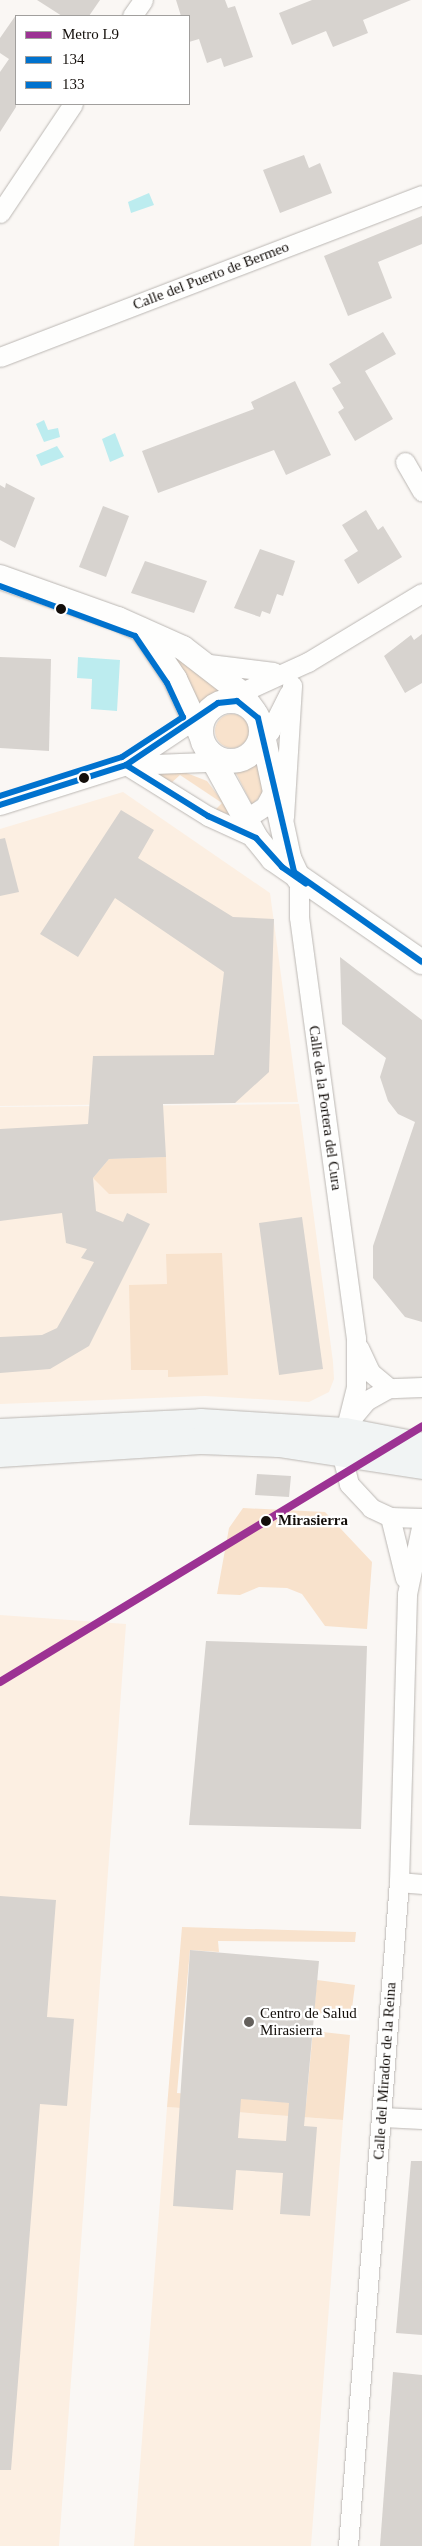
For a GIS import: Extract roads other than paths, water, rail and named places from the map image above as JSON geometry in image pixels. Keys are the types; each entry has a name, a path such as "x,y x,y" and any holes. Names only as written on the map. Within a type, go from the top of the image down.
{"main road":[{"path":"0,1432 201,1422 343,1442 422,1466"},
{"path":"0,1454 201,1441 343,1442 422,1446"}],"street":[{"path":"133,15 143,0"},
{"path":"0,214 72,105"},
{"name":"Calle del Puerto de Bermeo","path":"0,357 422,195"},
{"path":"405,462 422,491"},
{"path":"0,577 141,629 209,664 240,692"},
{"path":"0,805 228,734 308,662 422,593"},
{"path":"141,629 180,690 228,734 275,787 289,858 299,879"},
{"path":"209,664 252,673 290,678"},
{"path":"240,692 290,678"},
{"path":"282,825 290,774 290,678"},
{"path":"165,741 180,713 180,690"},
{"path":"240,692 228,734 243,828"},
{"path":"126,765 165,741 228,734"},
{"path":"126,765 243,828 282,867 422,962"},
{"path":"243,828 265,806 275,787"},
{"name":"Calle de la Portera del Cura","path":"299,879 300,922 356,1338 356,1387 343,1442"},
{"name":"Calle de la Portera del Cura","path":"356,1338 370,1372 389,1388"},
{"path":"422,1387 389,1388 367,1400 343,1442 355,1493 370,1508 390,1517 422,1518"},
{"name":"Calle del Mirador de la Reina","path":"390,1517 407,1594"},
{"name":"Calle del Mirador de la Reina","path":"348,2546 383,2116 399,1882 407,1594 422,1523"},
{"path":"399,1882 422,1884"},
{"path":"383,2116 422,2119"}],"water":[{"path":"149,193 154,205 131,213 128,202"},
{"path":"44,420 48,430 58,428 60,437 44,442 36,424"},
{"path":"115,433 124,456 110,462 102,439"},
{"path":"57,446 64,457 41,466 36,455"},
{"path":"78,657 120,660 117,711 91,709 92,679 77,678"}],"metro line":[{"name":"L9","path":"0,1682 422,1426"}],"place":[{"name":"Mirasierra","path":"266,1521"},
{"name":"Centro de Salud Mirasierra","path":"249,2022"}]}
